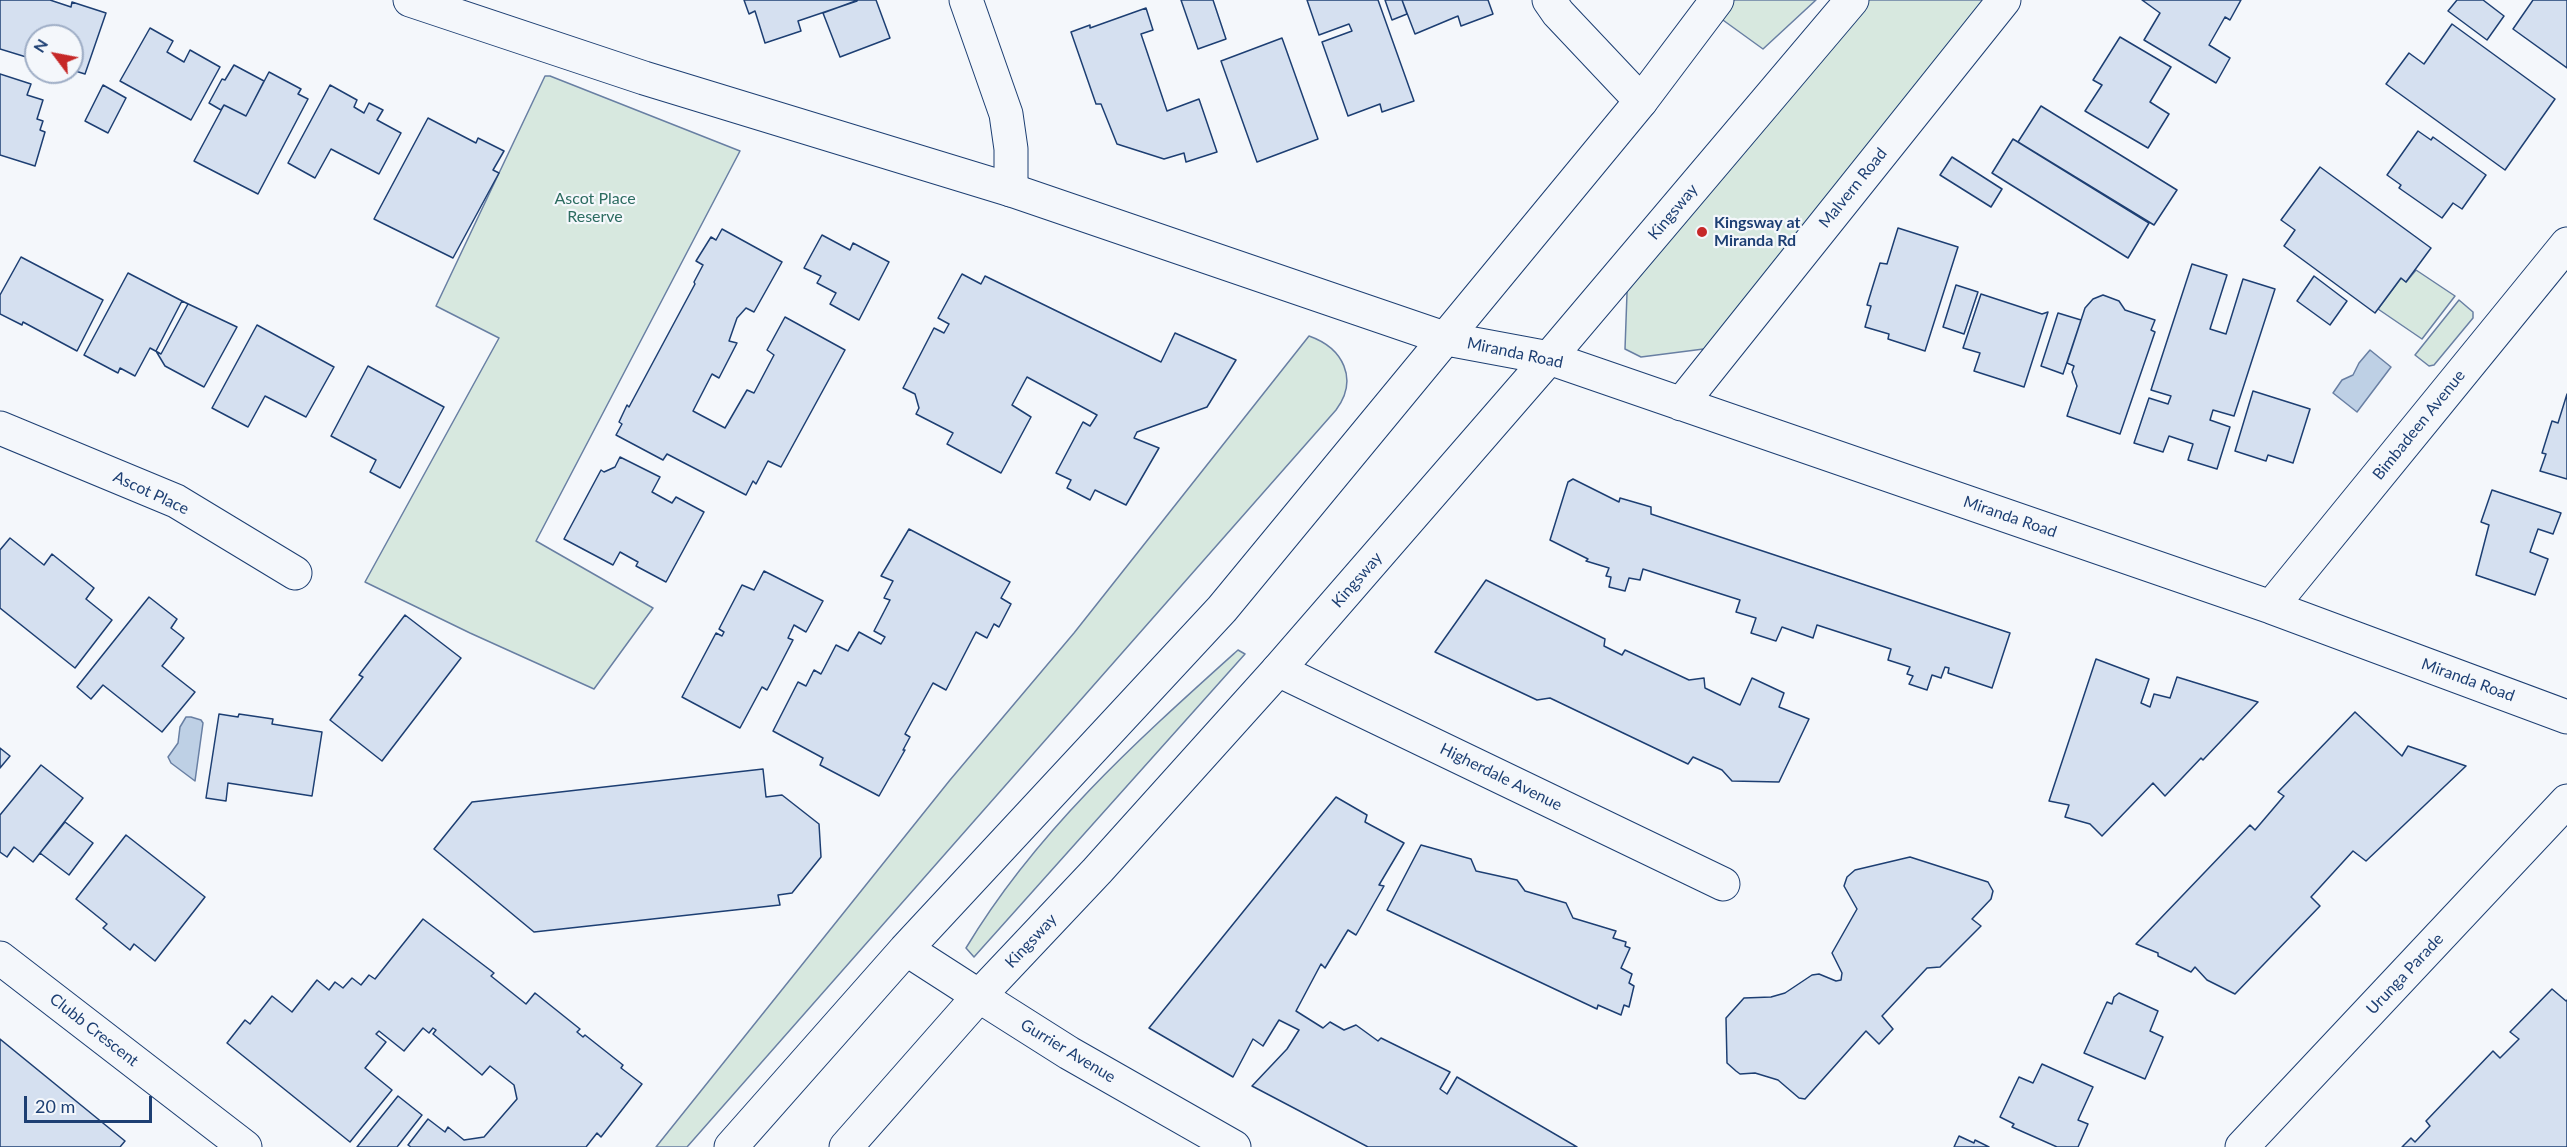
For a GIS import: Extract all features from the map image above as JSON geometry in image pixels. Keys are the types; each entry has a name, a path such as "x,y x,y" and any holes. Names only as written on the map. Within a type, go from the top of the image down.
{"street":[{"name":"Miranda Road","path":"410,0 644,78 1011,190 1447,339 1549,358 2271,607 2567,717"},
{"path":"966,0 1006,114 1011,149 1011,190"},
{"path":"1549,0 1558,13 1641,101"},
{"path":"731,1147 906,949 1222,609 1641,101 1717,0"},
{"name":"Kingsway","path":"846,1147 979,996 1097,871 1278,670 1549,358 1852,0"},
{"name":"Malvern Road","path":"1680,404 2004,0"},
{"name":"Bimbadeen Avenue","path":"2271,607 2567,243"},
{"name":"Ascot Place","path":"0,428 176,501 295,573"},
{"name":"Higherdale Avenue","path":"1278,670 1723,884"},
{"name":"Urunga Parade","path":"2242,1147 2567,801"},
{"name":"Gurrier Avenue","path":"906,949 1069,1053 1234,1147"},
{"name":"Clubb Crescent","path":"0,958 245,1147"}],"green space":[{"path":"1717,0 1816,0 1763,49 1709,10"},
{"path":"1852,0 2004,0 1727,346 1641,357 1625,349 1628,265"},
{"name":"Ascot Place Reserve","path":"545,76 740,151 536,541 653,608 594,689 365,582 499,338 436,306"},
{"path":"2416,270 2455,296 2422,339 2378,309 2401,278 2406,282"},
{"path":"2459,300 2473,312 2473,318 2434,365 2429,366 2415,355"},
{"path":"1309,336 1331,348 1344,366 1347,376 1346,387 1336,410 687,1147 656,1147 950,780 1074,633"},
{"path":"1238,650 1245,654 974,957 966,948 994,905 1056,826 1126,753"}],"water":[{"path":"2370,350 2391,367 2357,412 2333,393 2342,380 2353,375"},
{"path":"186,717 203,723 195,781 171,763 168,757 178,743 180,727"}],"building":[{"path":"0,0 50,0 71,7 72,2 106,13 85,74 84,24 24,24 24,56 0,49"},
{"path":"744,0 857,1 798,21 801,31 765,43 755,11 749,14"},
{"path":"858,0 876,0 890,38 840,57 823,13"},
{"path":"1181,0 1213,0 1226,39 1198,49"},
{"path":"1307,0 1378,0 1414,101 1382,112 1380,104 1348,116 1322,42 1352,31 1349,24 1319,35"},
{"path":"1385,0 1402,0 1407,14 1392,20"},
{"path":"1402,0 1488,0 1493,14 1461,26 1458,16 1415,34"},
{"path":"2142,0 2241,0 2230,20 2225,17 2209,45 2230,58 2216,83 2144,40 2160,13"},
{"path":"2457,0 2483,0 2504,16 2487,40 2448,11"},
{"path":"2533,0 2567,0 2567,68 2513,29"},
{"path":"1146,8 1153,30 1141,34 1167,111 1199,99 1217,152 1186,162 1184,153 1164,159 1117,144 1101,104 1096,104 1071,32 1090,25 1090,28"},
{"path":"2452,24 2555,99 2505,170 2386,84 2409,53 2424,64"},
{"path":"150,28 173,41 167,52 184,62 190,50 220,67 191,120 120,81"},
{"path":"2120,37 2171,67 2150,102 2169,114 2148,148 2085,111 2102,85 2093,80"},
{"path":"1282,38 1318,139 1257,162 1221,61"},
{"path":"234,65 264,81 246,116 224,105 221,110 209,103 222,79 225,80"},
{"path":"269,72 301,89 298,94 308,99 258,194 194,161 224,105 246,116"},
{"path":"0,74 24,82 24,84 31,84 27,95 43,100 37,119 43,121 40,130 45,132 35,166 0,155"},
{"path":"103,85 126,98 108,133 85,121"},
{"path":"330,85 357,100 354,107 364,113 369,103 383,110 377,120 401,133 379,174 331,149 315,178 288,163"},
{"path":"2041,106 2177,190 2154,225 2018,142"},
{"path":"428,118 476,143 478,138 504,151 493,170 499,173 453,258 374,219"},
{"path":"2418,131 2431,140 2433,137 2486,175 2462,209 2453,203 2442,218 2399,188 2401,185 2387,175"},
{"path":"2013,139 2149,223 2128,258 1992,173"},
{"path":"1952,157 2002,189 1991,207 1940,175"},
{"path":"2320,167 2431,248 2406,282 2401,278 2375,313 2284,246 2295,230 2281,220"},
{"path":"1898,228 1958,247 1925,351 1888,339 1889,334 1865,327 1871,306 1867,305 1880,263 1887,264"},
{"path":"722,229 782,262 754,312 746,308 737,318 729,341 737,343 719,378 712,374 693,411 725,428 747,390 754,393 774,355 767,350 785,317 845,350 781,467 768,461 756,484 753,481 746,495 667,454 663,460 616,435 622,424 619,422 627,405 629,407 695,284 703,265 696,261 711,237 716,240"},
{"path":"822,235 850,250 853,243 889,262 859,320 830,304 836,293 817,283 821,276 804,268"},
{"path":"21,257 103,300 77,351 23,322 22,325 0,314 0,295"},
{"path":"2192,264 2227,275 2210,329 2226,334 2243,279 2275,289 2234,416 2213,410 2210,420 2230,427 2217,469 2188,460 2193,444 2169,436 2163,452 2134,443 2149,398 2168,404 2171,396 2151,390"},
{"path":"128,273 188,304 161,354 150,348 135,376 120,368 118,373 84,355"},
{"path":"962,274 981,284 985,276 1161,362 1175,333 1236,360 1207,407 1137,432 1134,438 1159,448 1126,505 1095,490 1090,500 1067,488 1071,480 1056,473 1083,422 1090,426 1097,415 1027,377 1012,405 1031,417 1001,473 947,444 953,433 916,414 919,408 915,394 903,388 934,328 944,333 949,324 938,318"},
{"path":"2314,276 2347,301 2330,325 2297,301"},
{"path":"1956,285 1978,292 1964,334 1943,327"},
{"path":"1981,294 2042,314 2048,312 2024,387 1974,371 1980,353 1963,348"},
{"path":"2103,295 2119,301 2125,310 2155,320 2151,330 2155,332 2120,434 2067,416 2077,386 2072,372 2074,366 2067,363 2085,308 2093,299"},
{"path":"182,301 237,327 204,387 165,366 156,351"},
{"path":"2058,313 2081,320 2063,374 2041,366"},
{"path":"257,325 334,367 306,417 265,396 248,427 212,408"},
{"path":"368,366 444,407 400,488 370,472 376,460 331,436"},
{"path":"2253,391 2310,409 2293,463 2268,455 2266,461 2235,451"},
{"path":"2567,394 2567,479 2540,471 2546,454 2542,453 2552,421 2558,423"},
{"path":"620,457 660,477 652,492 672,503 676,497 704,512 666,582 636,566 638,562 620,552 613,565 564,539 601,470 604,472 615,467"},
{"path":"1573,479 1619,502 1620,498 1651,507 1651,514 2010,633 1992,688 1948,673 1949,668 1945,667 1941,678 1932,675 1927,690 1909,684 1913,676 1907,674 1910,667 1888,660 1891,649 1817,625 1813,638 1782,627 1776,641 1751,633 1756,618 1736,612 1740,600 1643,569 1640,580 1629,578 1625,591 1609,587 1611,577 1606,576 1609,568 1586,561 1588,559 1550,540 1568,482"},
{"path":"2492,490 2561,513 2553,534 2538,529 2530,552 2548,559 2535,595 2476,575 2489,525 2481,522"},
{"path":"909,529 1010,582 1001,598 1011,604 999,627 994,624 987,638 976,632 946,690 933,683 905,734 910,737 903,750 905,750 879,796 820,765 823,758 773,731 798,682 806,686 814,670 821,674 836,645 848,651 859,632 881,644 885,637 874,631 890,600 884,598 893,581 881,576"},
{"path":"10,538 44,565 52,554 94,588 86,599 112,620 75,668 0,608 0,550"},
{"path":"764,571 823,601 806,632 794,625 788,638 793,640 767,690 762,687 740,728 682,697 716,633 722,636 724,632 719,629 742,585 754,590"},
{"path":"1486,580 1605,639 1604,646 1622,655 1625,650 1689,680 1704,678 1705,688 1740,705 1752,678 1784,693 1779,707 1809,719 1779,782 1732,781 1722,770 1693,757 1688,764 1550,698 1537,700 1435,652"},
{"path":"149,597 177,619 171,628 184,638 162,666 195,692 162,732 103,685 91,699 77,687"},
{"path":"405,615 461,658 382,761 330,720 363,677 359,675"},
{"path":"2096,659 2149,679 2141,703 2150,707 2154,694 2170,698 2177,677 2258,702 2165,796 2153,783 2102,836 2090,824 2065,817 2069,805 2049,801"},
{"path":"2355,712 2402,756 2408,746 2466,766 2366,861 2353,851 2311,897 2320,906 2235,994 2207,980 2195,967 2191,972 2158,956 2158,953 2136,944 2250,825 2255,830 2284,796 2278,792"},
{"path":"219,714 238,717 239,714 273,719 272,724 322,732 312,796 228,783 226,801 206,798"},
{"path":"0,748 10,756 0,768"},
{"path":"41,765 83,798 33,862 14,847 7,857 0,852 0,815"},
{"path":"763,769 766,797 782,795 819,824 821,857 792,893 778,895 780,905 534,932 434,849 472,802"},
{"path":"1336,797 1367,815 1365,822 1404,843 1379,885 1384,886 1356,935 1348,930 1325,968 1321,964 1296,1011 1323,1028 1330,1022 1344,1030 1356,1025 1378,1041 1381,1038 1450,1072 1440,1089 1447,1094 1457,1077 1577,1147 1368,1147 1252,1086 1287,1049 1299,1030 1279,1020 1263,1046 1253,1039 1233,1077 1149,1028"},
{"path":"65,822 93,843 69,875 40,853"},
{"path":"126,835 205,897 155,961 134,944 130,950 103,928 107,924 76,899"},
{"path":"1421,845 1471,859 1476,871 1517,880 1525,891 1566,903 1573,918 1616,931 1613,938 1626,942 1625,946 1630,948 1621,968 1632,974 1629,983 1634,986 1629,1007 1624,1005 1621,1015 1598,1005 1597,1009 1387,910"},
{"path":"1910,857 1988,882 1993,891 1991,899 1972,919 1981,926 1940,967 1927,968 1882,1016 1893,1029 1879,1044 1866,1031 1805,1099 1799,1098 1778,1080 1755,1073 1740,1074 1736,1071 1727,1063 1726,1018 1744,998 1771,997 1785,993 1812,975 1819,974 1836,981 1841,980 1842,973 1832,953 1857,909 1844,886 1847,877 1855,870"},
{"path":"423,919 494,973 491,976 526,1004 535,993 580,1029 577,1032 583,1037 585,1035 623,1065 621,1068 642,1084 601,1137 597,1133 586,1147 411,1147 408,1145 428,1119 445,1132 448,1127 464,1140 484,1137 517,1099 514,1085 490,1066 482,1075 433,1034 436,1030 433,1028 429,1033 423,1028 404,1051 379,1031 376,1034 386,1042 365,1068 392,1090 350,1142 227,1043 245,1020 250,1024 272,996 292,1012 317,980 329,990 335,982 343,988 352,978 361,985 369,975 375,979"},
{"path":"2552,989 2567,1000 2567,1147 2402,1147 2411,1138 2415,1142 2430,1126 2426,1121 2493,1051 2500,1058 2519,1039 2510,1032"},
{"path":"2119,993 2158,1011 2150,1031 2163,1037 2145,1079 2084,1053 2107,1002 2112,1004 2114,997"},
{"path":"0,1039 125,1141 120,1147 0,1147"},
{"path":"2042,1064 2093,1087 2078,1120 2088,1124 2078,1147 2057,1147 2012,1127 2014,1124 2000,1117 2019,1077 2033,1083"},
{"path":"398,1096 422,1115 397,1147 357,1147"},
{"path":"1959,1136 1974,1143 1975,1140 1989,1147 1954,1147"}],"place":[{"name":"Kingsway at Miranda Rd","path":"1702,232"}]}
